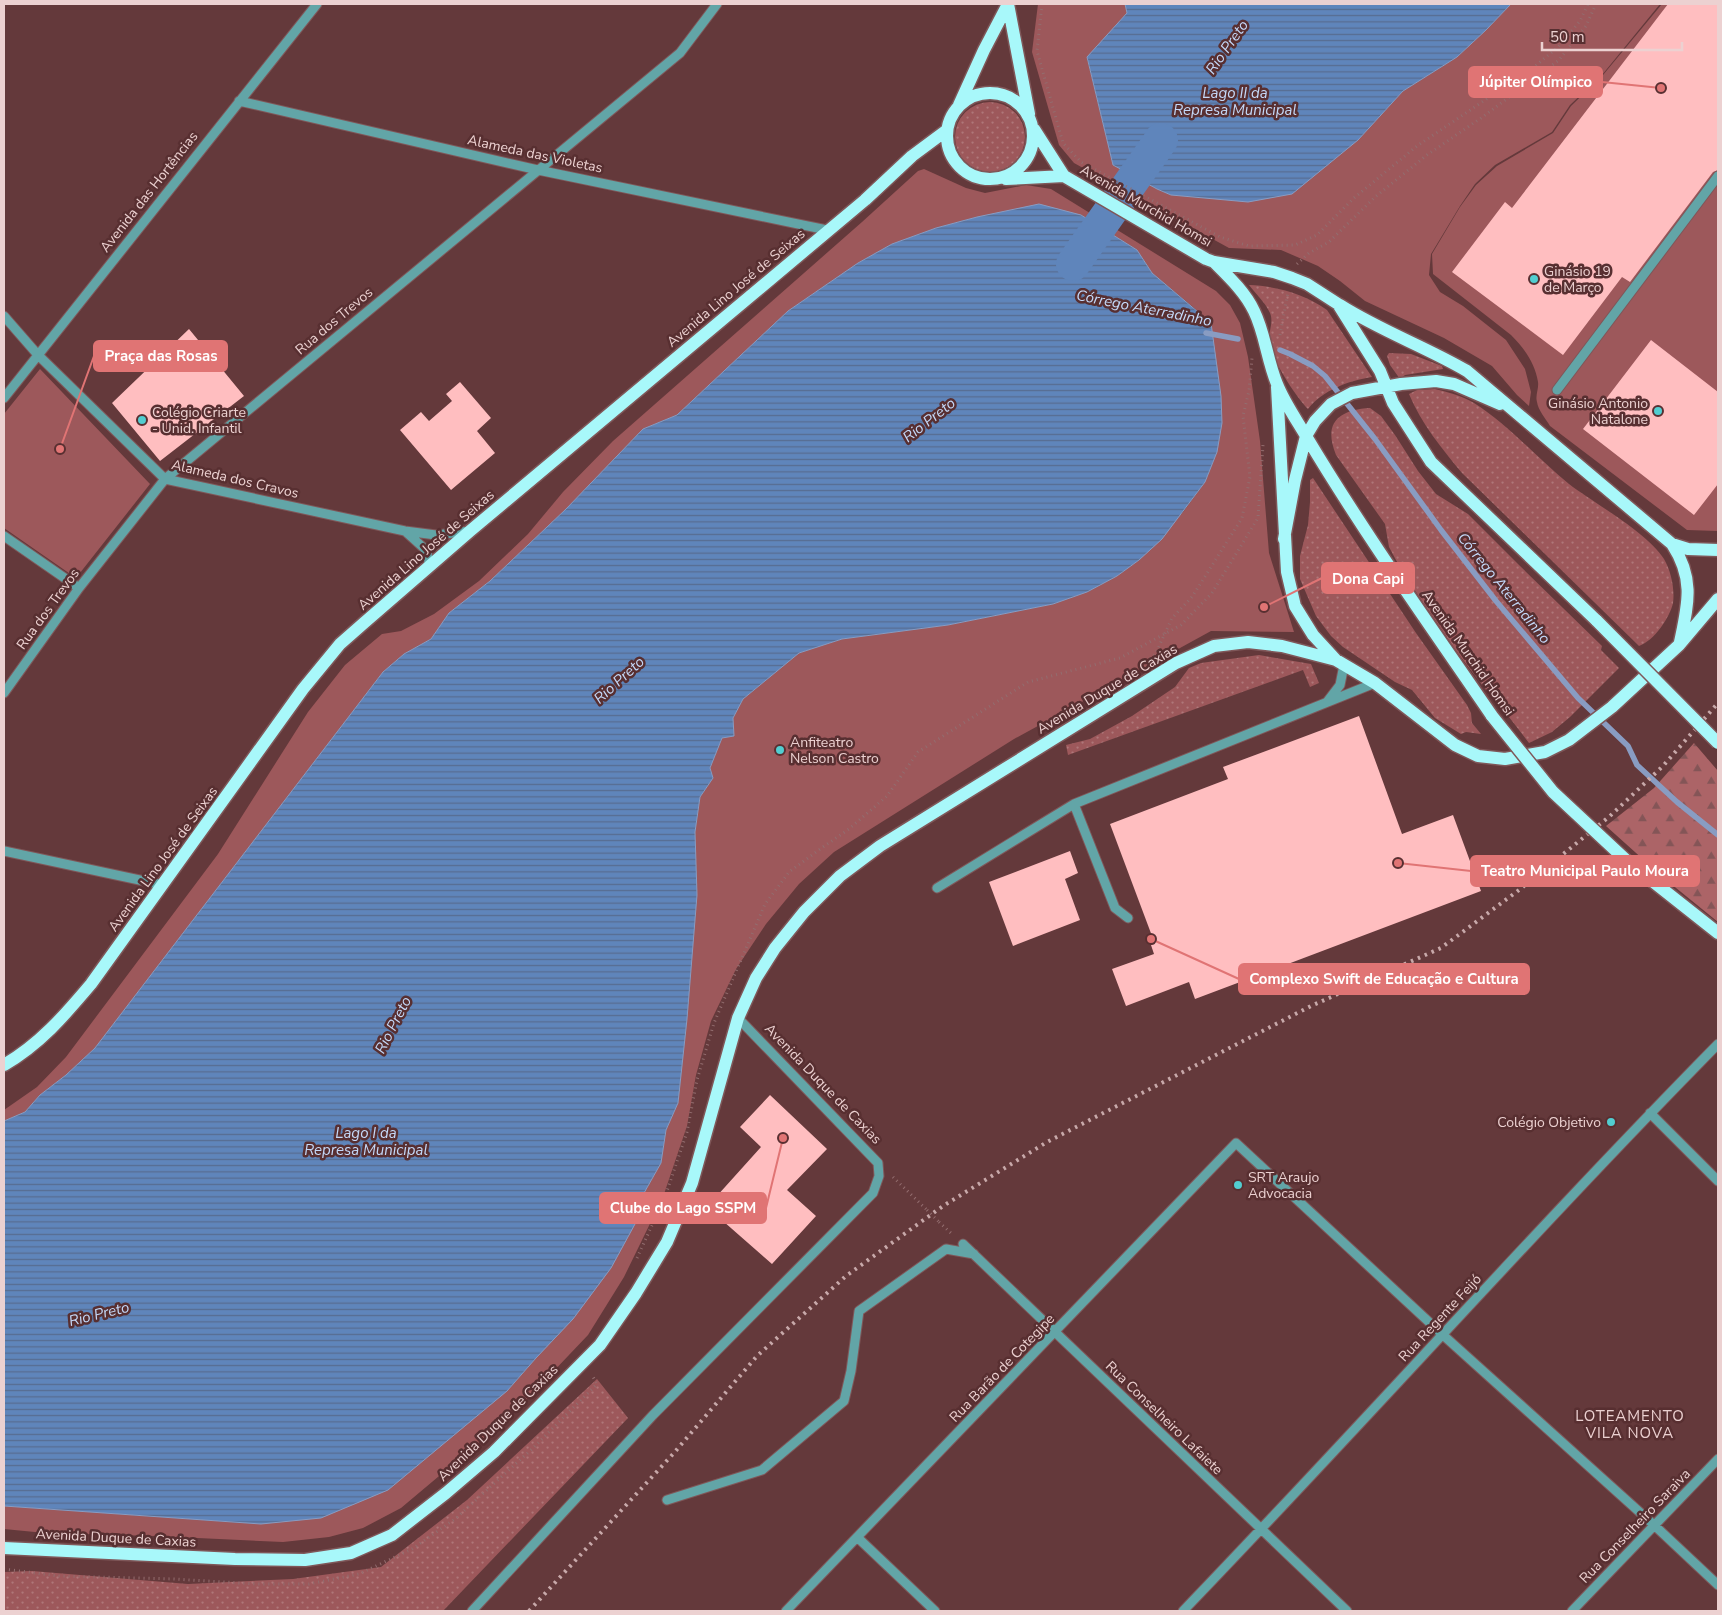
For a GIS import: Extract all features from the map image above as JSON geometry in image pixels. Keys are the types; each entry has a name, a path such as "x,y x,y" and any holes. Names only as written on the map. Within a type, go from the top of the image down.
{"main road":[{"path":"1008,4 1034,130 1034,143 1030,156 1022,167 1011,175 998,179 984,180 971,176 960,168 952,157 947,144 947,130 951,117 959,106 984,50 1008,4"},
{"path":"959,106 971,97 984,93 997,93 1010,97 1022,105 1030,117"},
{"name":"Avenida Lino José de Seixas","path":"6,1062 36,1043 55,1026 91,984 276,726 340,644 470,531 865,200 912,156 947,130"},
{"name":"Avenida Murchid Homsi","path":"1034,130 1068,178 1214,262 1242,292 1254,312 1277,385 1306,436 1367,534 1492,716 1553,792 1627,861 1718,933"},
{"name":"Avenida Murchid Homsi","path":"998,179 1068,178"},
{"name":"Avenida Murchid Homsi","path":"1214,262 1274,272 1292,278 1308,284 1338,304 1380,371 1392,403 1431,462 1597,621 1718,743"},
{"path":"1338,304 1365,320 1467,371 1672,544 1685,569 1689,590 1680,645"},
{"path":"1284,539 1295,480 1306,436 1315,421 1331,404 1352,393 1386,386 1436,381 1454,384 1511,409"},
{"path":"1277,385 1287,572 1295,606 1313,635 1340,662"},
{"path":"1672,544 1688,549 1718,550"},
{"name":"Avenida Duque de Caxias","path":"4,1548 305,1560 351,1553 392,1535 446,1493 494,1452 600,1344 636,1293 667,1242 692,1182 738,1018 756,978 775,948 804,912 840,876 880,846 1176,663 1214,646 1248,642 1282,646 1340,662 1375,683 1455,745 1478,756 1505,759 1545,752 1569,740 1592,723 1680,645 1718,599"}],"street":[{"name":"Avenida das Hortências","path":"4,398 317,4"},
{"name":"Rua dos Trevos","path":"4,693 79,588 165,479 680,53 717,4"},
{"name":"Alameda das Violetas","path":"239,101 538,170 827,230"},
{"path":"1557,390 1718,176"},
{"name":"Alameda dos Cravos","path":"4,316 38,355 165,479 406,531 436,535 470,531"},
{"path":"406,531 426,550 430,566"},
{"path":"4,536 79,588"},
{"path":"1325,704 1340,685 1340,662"},
{"path":"937,888 1074,804 1375,683"},
{"path":"1074,804 1115,908 1128,918"},
{"path":"4,851 163,885"},
{"name":"Avenida Duque de Caxias","path":"472,1611 653,1415 873,1193 879,1176 878,1163 738,1018"},
{"name":"Rua Regente Feijó","path":"1183,1611 1718,1044"},
{"path":"1650,1114 1718,1181"},
{"name":"Rua Barão de Cotegipe","path":"786,1611 1236,1143 1443,1335"},
{"name":"Rua Conselheiro Lafaiete","path":"963,1244 1346,1611"},
{"path":"667,1500 762,1470 844,1401 851,1371 859,1311 946,1250 974,1254"},
{"path":"1443,1335 1718,1585"},
{"name":"Rua Conselheiro Saraiva","path":"1572,1611 1718,1459"},
{"path":"858,1537 935,1611"}],"path":[{"path":"1042,4 1037,51 1064,143 1081,162 1095,170 1220,237 1249,246 1295,245 1318,235 1354,198 1417,146 1534,67 1558,47 1580,21 1588,4"},
{"path":"1144,663 1155,655 1172,618 1192,597 1242,518 1250,477 1244,416 1252,359 1255,348 1280,335 1286,300 1297,262 1329,242 1375,197 1427,155 1481,118 1559,60 1586,26 1596,4"},
{"path":"908,1192 963,1244"},
{"path":"4,1569 58,1576 257,1584 309,1584 359,1574 412,1549 455,1519 532,1449 597,1384 583,1362"}],"shaded area":[{"path":"1038,4 1125,4 1127,13 1087,58 1113,165 1171,195 1358,140 1403,91 1457,57 1511,4 1660,4 1602,75 1570,105 1552,132 1495,165 1475,184 1431,254 1429,275 1440,292 1463,306 1506,340 1525,369 1531,392 1529,406 1492,366 1444,338 1365,301 1318,266 1281,250 1229,248 1074,163 1059,145 1032,52"},
{"path":"1662,4 1718,4 1718,531 1687,530 1550,426 1538,405 1536,397 1537,375 1532,362 1520,345 1511,335 1433,274 1432,254 1460,207 1476,185 1497,166 1553,133 1571,106 1603,75"},
{"path":"990,102 1003,105 1015,112 1022,124 1025,137 1022,150 1015,162 1003,169 990,172 977,169 965,162 958,150 955,137 958,124 965,112 977,105"},
{"path":"924,169 966,188 985,193 1026,185 1051,189 1216,291 1230,305 1240,323 1248,357 1260,441 1269,553 1294,632 1211,631 1014,739 834,852 799,884 766,924 736,969 711,1021 696,1075 687,1126 663,1197 624,1277 588,1335 530,1396 476,1445 401,1508 363,1528 329,1537 283,1542 45,1533 4,1529 4,1506 261,1524 507,1391 536,1358 635,1224 644,1193 661,1163 666,1130 678,1103 687,1019 697,895 695,832 700,797 713,778 710,768 722,738 734,736 733,718 743,699 799,653 842,639 948,625 1053,604 1087,592 1117,576 1139,560 1183,512 1205,482 1217,452 1200,313 1152,273 1137,250 1081,215 977,217 936,228 892,244 858,263 788,311 677,415 643,429 566,509 490,581 449,613 431,639 404,654 383,672 95,1048 66,1075 40,1095 25,1112 4,1121 4,1110 37,1087 66,1057 218,854 308,712 345,665 382,634 401,631 434,614 479,581 528,534 563,492 613,441 918,171"},
{"path":"1249,285 1269,287 1300,295 1327,310 1372,377 1337,387 1314,402 1308,409 1291,388 1274,358 1269,343 1270,313 1263,301"},
{"path":"1389,353 1411,354 1442,366 1443,369 1405,375 1400,379 1390,365 1387,356"},
{"path":"40,369 150,484 76,578 4,528 4,414"},
{"path":"1435,389 1465,398 1487,412 1511,431 1569,484 1620,519 1656,549 1669,569 1673,586 1673,603 1669,615 1656,634 1639,646 1462,473 1426,425 1409,394 1417,390"},
{"path":"1370,408 1381,416 1436,494 1468,514 1602,646 1601,650 1619,668 1570,717 1552,732 1529,743 1496,703 1457,652 1403,573 1389,547 1385,524 1336,455 1331,434 1336,420 1349,412"},
{"path":"1313,478 1416,633 1467,705 1471,713 1472,723 1481,734 1466,732 1461,734 1435,718 1412,690 1395,682 1343,647 1331,636 1316,616 1300,579 1300,556 1308,525 1310,480"},
{"path":"1259,655 1311,664 1319,683 1310,687 1303,670 1068,755 1066,745 1090,739 1132,716 1175,687 1189,668 1201,663"},
{"path":"597,1379 628,1418 443,1611 4,1611 4,1572 32,1571 188,1584 293,1579 381,1567 467,1500"}],"green space":[{"path":"1694,743 1718,771 1718,922 1665,879 1606,826 1654,788"}],"water":[{"name":"Lago II da Represa Municipal","path":"1125,4 1511,4 1457,57 1403,91 1358,140 1292,194 1248,202 1171,195 1113,165 1087,57 1127,13"},
{"name":"Lago I da Represa Municipal","path":"1039,204 1081,215 1137,250 1152,273 1211,323 1221,396 1222,423 1217,452 1205,482 1162,539 1139,560 1117,576 1087,592 1053,604 948,625 842,639 799,653 743,699 733,718 734,736 722,738 710,768 713,778 700,797 695,832 697,895 678,1103 666,1130 661,1163 644,1193 635,1224 611,1268 573,1319 507,1391 388,1490 321,1518 261,1524 4,1506 4,1121 25,1112 40,1095 66,1075 95,1048 383,672 404,654 431,639 449,613 490,581 566,509 643,429 677,415 788,311 858,263 892,244 936,228"}],"building":[{"path":"1668,4 1718,4 1718,170 1713,172 1630,282 1622,277 1563,355 1452,272 1505,202 1512,208"},
{"path":"189,329 244,396 160,461 112,403"},
{"name":"Ginásio Antonio Natalone","path":"1651,340 1718,392 1718,484 1694,515 1583,429"},
{"path":"460,382 491,418 477,431 495,453 451,490 400,430 421,412 429,421 452,401 446,394"},
{"path":"1359,716 1402,834 1453,815 1481,891 1195,999 1189,982 1126,1006 1112,969 1154,954 1151,945 1155,944 1110,824 1228,779 1223,767"},
{"path":"1070,851 1078,873 1065,879 1080,920 1013,946 989,882"},
{"path":"770,1095 827,1149 787,1190 816,1216 772,1264 707,1207 761,1147 740,1127"}],"waterway":[{"name":"Rio Preto","path":"1073,264 1161,140"},
{"name":"Córrego Aterradinho","path":"1206,333 1238,339"},
{"name":"Córrego Aterradinho","path":"1280,350 1313,366 1325,376 1375,439 1441,530 1496,601 1578,698 1628,746 1637,765 1677,802 1718,835"}],"railway":[{"path":"529,1611 673,1454 757,1356 846,1276 943,1206 1047,1142 1311,1006 1441,948 1519,890 1610,816 1663,766 1718,703"}],"place":[{"name":"Júpiter Olímpico","path":"1661,88"},
{"name":"Ginásio 19 de Março","path":"1534,279"},
{"name":"Ginásio Antonio Natalone","path":"1658,411"},
{"name":"Colégio Criarte - Unid. Infantil","path":"142,420"},
{"name":"Praça das Rosas","path":"60,449"},
{"name":"Dona Capi","path":"1264,607"},
{"name":"Anfiteatro Nelson Castro","path":"780,750"},
{"name":"Teatro Municipal Paulo Moura","path":"1398,863"},
{"name":"Complexo Swift de Educação e Cultura","path":"1151,939"},
{"name":"Colégio Objetivo","path":"1611,1122"},
{"name":"Clube do Lago SSPM","path":"783,1138"},
{"name":"SRT Araujo Advocacia","path":"1238,1185"}],"district":[{"name":"LOTEAMENTO VILA NOVA","path":"1630,1424"}]}
